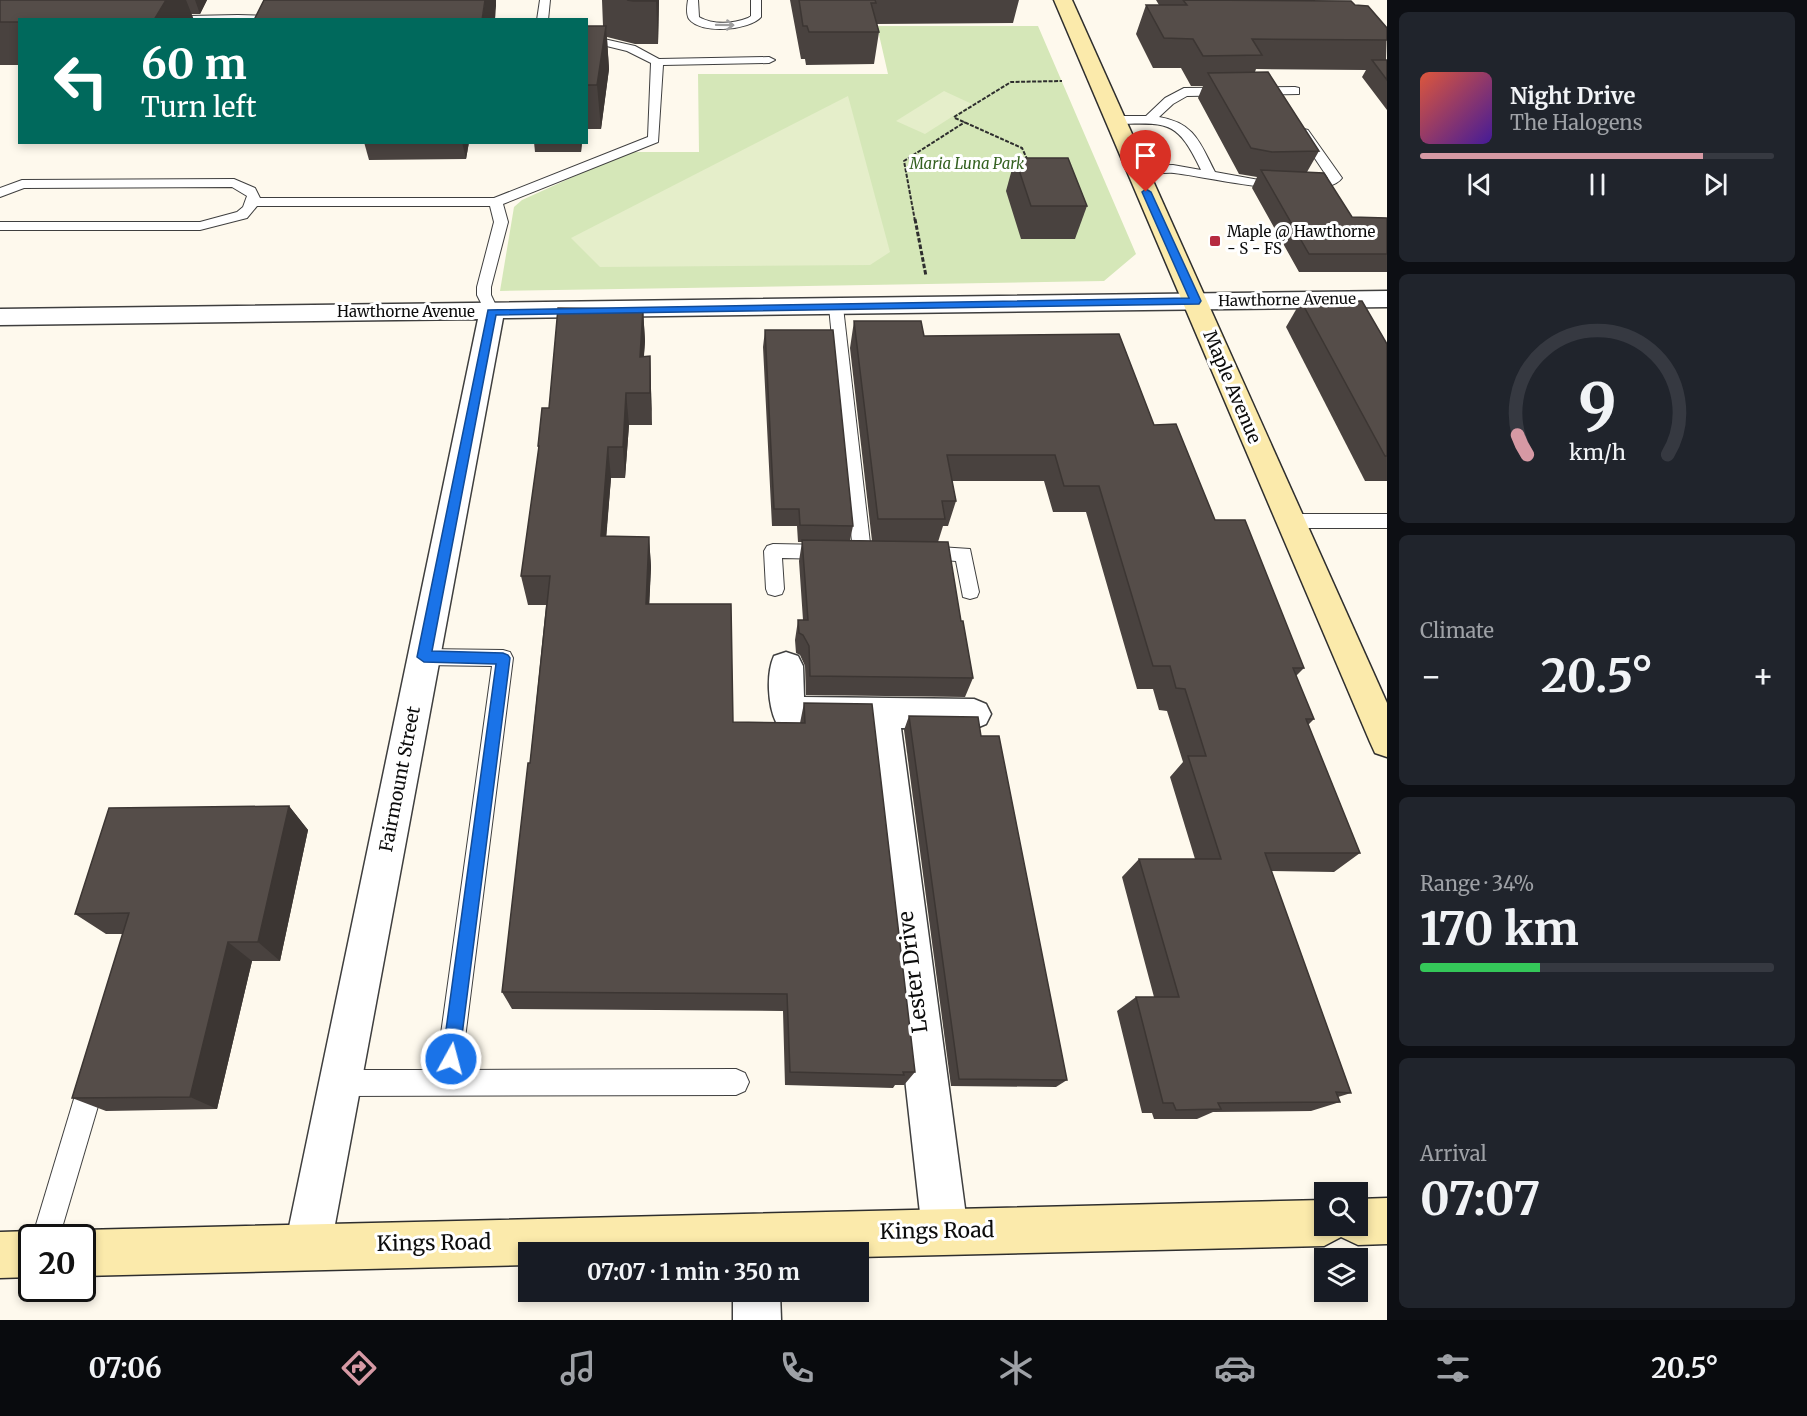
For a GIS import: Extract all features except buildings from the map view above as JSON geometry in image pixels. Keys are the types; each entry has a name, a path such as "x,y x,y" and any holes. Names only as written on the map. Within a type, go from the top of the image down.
{"main road":[{"name":"Maple Avenue","path":"1064,0 1290,521 1384,729"},
{"path":"1368,1222 1387,1221"},
{"name":"Kings Road","path":"786,1242 945,1231 1314,1222"},
{"name":"Kings Road","path":"96,1252 308,1246 518,1245"},
{"path":"0,1255 18,1254"}],"street":[{"name":"Hawthorne Avenue","path":"0,317 1387,299"},
{"name":"Fairmount Street","path":"308,1246 492,312"},
{"path":"786,666 788,712 974,714"},
{"name":"Lester Drive","path":"882,713 945,1231"},
{"path":"757,1302 757,1320"}],"lane":[{"path":"542,18 545,0"},
{"path":"693,0 693,15 696,20 712,24 741,25 749,24 756,17 756,0"},
{"path":"588,38 631,48 657,62 769,60"},
{"path":"253,202 496,202 654,139 657,62"},
{"path":"1149,120 1169,101 1184,92 1294,91"},
{"path":"1116,120 1149,120 1175,126 1189,135 1211,177"},
{"path":"1137,171 1173,169 1258,184 1333,181 1335,178 1304,133"},
{"path":"0,193 22,184 234,183 250,191 254,196 253,202 242,215 200,226 0,226"},
{"path":"492,312 484,295 484,287 501,222 496,202"},
{"path":"836,307 861,552"},
{"path":"1290,521 1387,521"},
{"path":"775,589 773,551 884,553"},
{"path":"905,553 964,554 970,592"},
{"path":"424,657 503,658 447,1083"},
{"path":"49,1224 100,1056"},
{"path":"340,1083 736,1082"}],"path":[{"path":"1027,159 1022,148 954,117 1011,82 1062,81"},
{"path":"926,276 904,161 965,122"}],"green space":[{"name":"Maria Luna Park","path":"877,26 1038,26 1136,254 1104,281 500,291 514,207 522,200 628,152 699,152 698,74 888,74"},
{"path":"944,91 972,104 925,134 896,121"},
{"path":"848,96 890,252 870,265 600,267 571,238"}],"place":[{"name":"Maple @ Hawthorne - S - FS","path":"1215,241"}],"route":[{"path":"451,1059 503,658 424,657 492,312 1196,301 1185,282 1146,192"}]}
